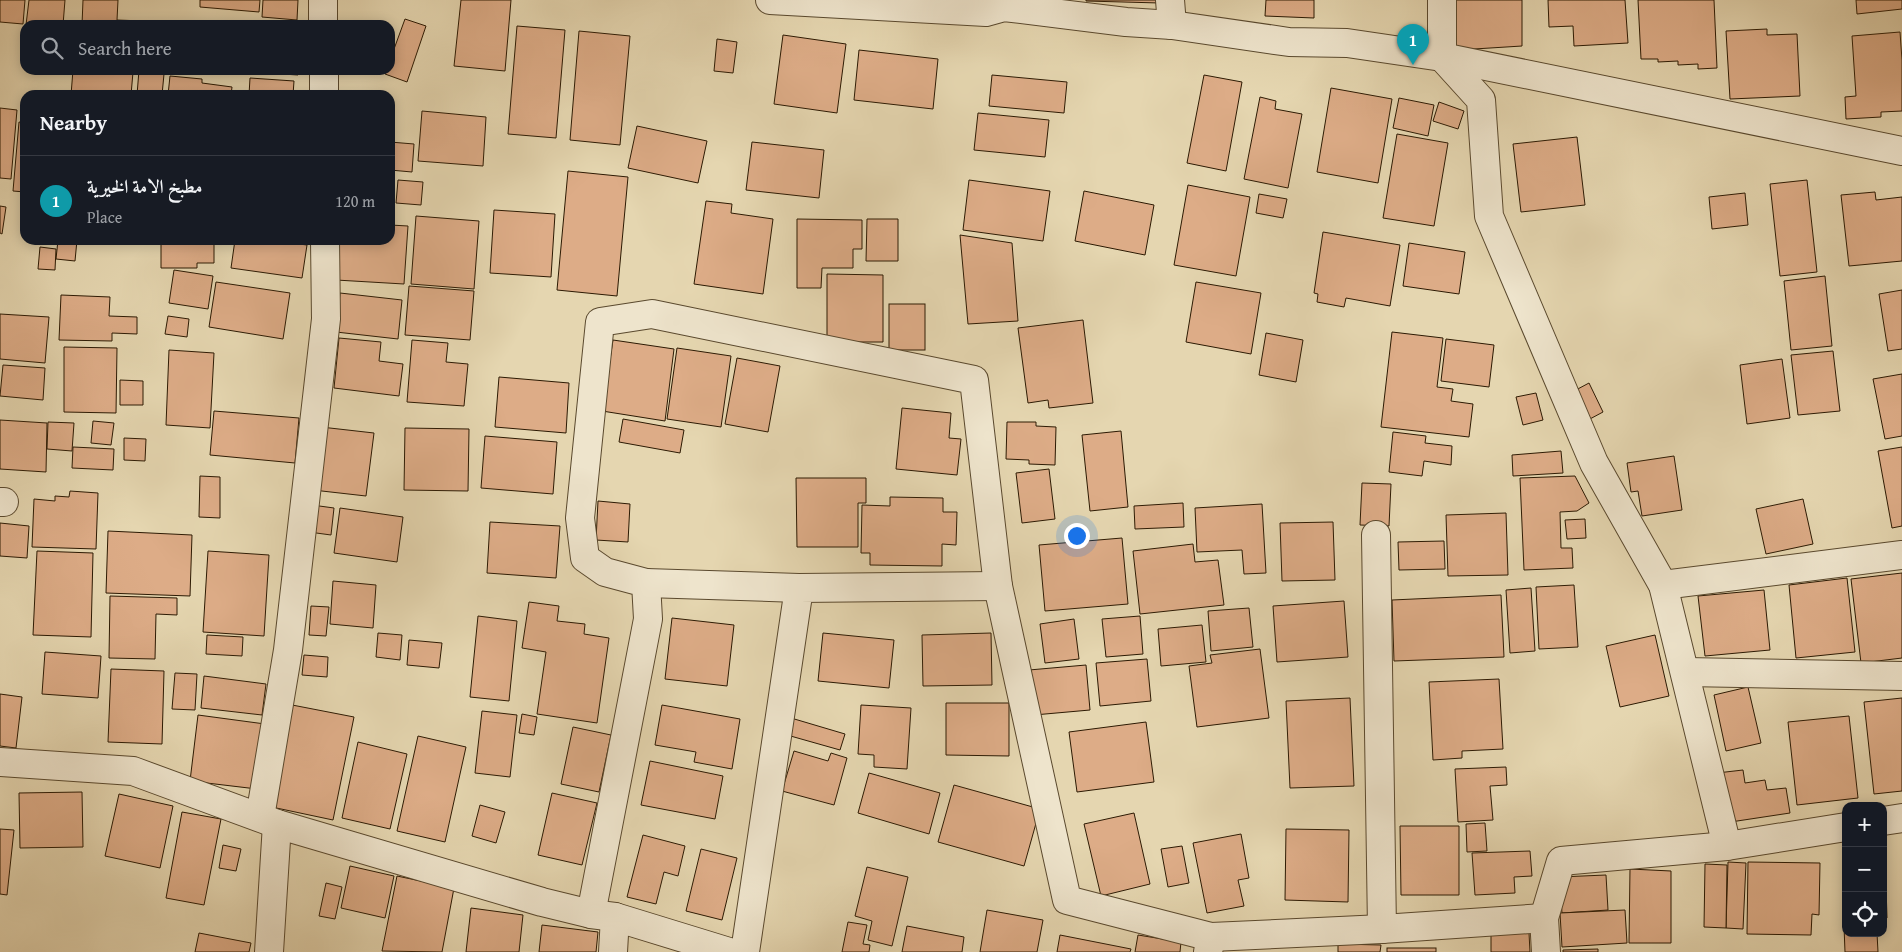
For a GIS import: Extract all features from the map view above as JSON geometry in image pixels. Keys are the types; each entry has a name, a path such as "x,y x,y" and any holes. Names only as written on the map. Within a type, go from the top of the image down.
{"street":[{"path":"323,0 324,20"},
{"path":"770,0 986,12 1004,3 1126,22 1171,13 1289,42 1347,43 1442,57 1902,151"},
{"path":"1442,0 1442,57 1481,100 1489,216 1594,464 1663,585 1728,846"},
{"path":"324,75 324,90"},
{"path":"269,952 268,821 326,319 326,245"},
{"path":"998,586 799,588 646,584 605,572 585,558 580,518 600,322 652,314 974,380 998,586 1068,900 1210,944 1382,929 1544,918"},
{"path":"1376,535 1382,929"},
{"path":"1663,585 1902,555"},
{"path":"613,952 603,916 648,619 646,584"},
{"path":"745,952 799,588"},
{"path":"1686,672 1902,676"},
{"path":"0,762 133,771 268,821 542,902 603,916 729,952"},
{"path":"1887,820 1902,818"},
{"path":"1546,952 1544,918 1561,861 1728,846 1842,828"}],"building":[{"path":"0,0 25,0 23,20 20,20 20,24 0,22"},
{"path":"29,0 65,0 63,20 27,20"},
{"path":"83,0 118,0 117,20 82,20"},
{"path":"200,0 260,0 259,12 200,7"},
{"path":"263,0 298,0 297,20 262,17"},
{"path":"461,0 511,0 505,71 454,66"},
{"path":"1160,0 1160,3 1086,1"},
{"path":"1266,0 1314,0 1314,18 1265,16"},
{"path":"1445,0 1522,0 1522,46 1458,50 1445,39"},
{"path":"1548,0 1625,0 1628,43 1574,46 1573,26 1549,27"},
{"path":"1638,0 1714,0 1717,68 1698,69 1698,64 1678,65 1678,61 1658,62 1658,59 1641,59"},
{"path":"1856,0 1902,0 1902,9 1857,14"},
{"path":"405,19 426,26 407,82 388,75 395,75 395,46"},
{"path":"517,26 565,30 556,138 508,134"},
{"path":"1767,29 1767,35 1797,34 1800,96 1730,99 1726,31"},
{"path":"579,31 630,36 620,145 570,140"},
{"path":"1900,32 1902,111 1881,112 1881,117 1846,119 1845,97 1856,96 1852,36"},
{"path":"783,35 846,44 837,113 774,104"},
{"path":"717,39 737,42 733,73 714,71"},
{"path":"859,50 938,59 933,109 854,100"},
{"path":"73,75 133,75 131,90 71,90"},
{"path":"139,75 164,75 162,90 137,90"},
{"path":"992,75 1067,82 1064,113 989,106"},
{"path":"1204,75 1242,82 1226,171 1187,163"},
{"path":"170,76 202,79 202,83 232,87 232,90 169,90"},
{"path":"250,78 294,81 293,90 249,90"},
{"path":"1331,88 1392,99 1378,183 1317,172"},
{"path":"1260,97 1276,101 1275,109 1302,114 1288,188 1244,179"},
{"path":"1399,98 1434,105 1428,136 1393,128"},
{"path":"1439,102 1464,111 1458,129 1433,121"},
{"path":"0,108 17,110 11,179 0,178"},
{"path":"422,111 486,117 483,166 418,161"},
{"path":"978,113 1049,120 1045,157 974,150"},
{"path":"19,122 20,192 13,191"},
{"path":"637,126 707,141 698,183 628,168"},
{"path":"1397,134 1448,143 1434,226 1383,218"},
{"path":"1577,137 1585,205 1521,212 1513,144"},
{"path":"395,142 414,144 412,172 395,170"},
{"path":"752,142 824,150 819,198 746,190"},
{"path":"568,171 628,177 617,296 557,290"},
{"path":"398,180 423,182 421,205 396,203"},
{"path":"969,180 1050,191 1043,241 963,230"},
{"path":"1807,180 1817,272 1780,276 1770,184"},
{"path":"1188,185 1250,197 1236,276 1174,265"},
{"path":"1084,191 1154,205 1145,255 1075,241"},
{"path":"1875,192 1876,200 1902,197 1902,261 1849,266 1841,195"},
{"path":"1745,193 1748,225 1712,229 1709,197"},
{"path":"1259,194 1287,199 1283,218 1256,213"},
{"path":"706,201 732,204 731,213 773,219 763,294 694,284"},
{"path":"0,206 6,207 2,234 0,233"},
{"path":"494,210 555,214 551,277 490,273"},
{"path":"416,216 479,221 474,289 411,284"},
{"path":"797,219 862,220 862,249 853,249 853,268 822,268 821,288 797,288"},
{"path":"867,219 898,219 898,261 866,261"},
{"path":"395,225 408,226 404,284 336,280 339,245 395,245"},
{"path":"1323,232 1400,245 1390,306 1346,298 1344,307 1317,302 1318,294 1314,293"},
{"path":"960,235 1012,243 1018,321 968,324"},
{"path":"1409,243 1465,252 1459,294 1403,286"},
{"path":"57,245 77,245 75,261 56,259"},
{"path":"161,245 214,245 214,263 197,263 197,268 161,268"},
{"path":"234,245 307,245 302,278 231,268"},
{"path":"40,247 56,249 55,270 38,269"},
{"path":"174,270 213,276 208,309 169,303"},
{"path":"827,274 883,275 883,342 827,342"},
{"path":"1825,276 1832,346 1791,350 1784,281"},
{"path":"216,282 290,293 283,339 209,327"},
{"path":"1196,282 1261,293 1251,354 1186,342"},
{"path":"409,286 474,291 470,340 405,335"},
{"path":"1902,290 1902,349 1888,351 1879,294"},
{"path":"340,293 402,300 398,339 336,332"},
{"path":"61,295 110,297 109,316 137,317 137,334 112,333 112,341 59,340"},
{"path":"889,304 925,304 925,350 889,350"},
{"path":"0,314 49,317 45,363 0,359"},
{"path":"168,316 189,319 187,337 165,334"},
{"path":"1083,320 1093,403 1049,408 1048,400 1028,403 1018,328"},
{"path":"1392,332 1443,338 1437,387 1453,389 1451,401 1473,404 1469,437 1381,427"},
{"path":"1266,333 1303,340 1296,382 1259,375"},
{"path":"339,338 381,342 379,361 403,364 399,396 334,388"},
{"path":"1446,339 1494,345 1489,387 1441,381"},
{"path":"412,340 448,343 446,362 468,364 464,406 407,402"},
{"path":"613,340 674,349 665,421 602,411"},
{"path":"64,347 117,348 116,413 64,412"},
{"path":"677,348 731,356 721,427 667,419"},
{"path":"169,350 214,353 210,428 166,425"},
{"path":"1833,351 1840,411 1798,415 1791,355"},
{"path":"737,358 780,366 768,432 725,424"},
{"path":"1782,359 1790,418 1747,424 1740,365"},
{"path":"3,365 45,368 43,400 0,396"},
{"path":"1902,374 1902,436 1885,439 1873,379"},
{"path":"499,377 569,383 566,433 495,427"},
{"path":"120,380 143,381 143,405 120,405"},
{"path":"1589,383 1603,412 1588,420 1574,391"},
{"path":"1536,393 1543,420 1523,425 1516,397"},
{"path":"902,408 951,413 949,438 961,439 957,475 896,469"},
{"path":"214,411 299,418 295,463 210,455"},
{"path":"623,419 684,430 680,453 619,442"},
{"path":"0,420 47,423 46,472 0,469"},
{"path":"93,421 114,423 111,445 91,443"},
{"path":"48,422 74,423 72,451 47,449"},
{"path":"1007,422 1036,422 1036,426 1056,427 1055,465 1029,464 1029,460 1006,459"},
{"path":"321,427 374,433 366,496 313,490"},
{"path":"405,428 469,429 468,491 404,490"},
{"path":"1121,431 1128,507 1090,511 1082,435"},
{"path":"1393,432 1426,436 1425,443 1452,446 1451,465 1424,461 1422,476 1389,472"},
{"path":"485,436 557,442 553,494 481,488"},
{"path":"124,438 146,439 145,461 124,460"},
{"path":"73,447 114,449 113,470 72,468"},
{"path":"1902,447 1902,526 1892,528 1878,451"},
{"path":"1561,451 1563,473 1513,476 1512,455"},
{"path":"1674,456 1682,510 1642,516 1638,491 1631,492 1627,463"},
{"path":"1049,469 1055,519 1022,523 1016,473"},
{"path":"200,476 220,477 220,518 199,517"},
{"path":"1575,476 1589,503 1577,511 1560,512 1561,548 1572,548 1573,568 1524,570 1520,478"},
{"path":"796,478 866,478 866,503 858,503 858,547 797,547"},
{"path":"1362,483 1391,484 1389,526 1360,525"},
{"path":"70,491 98,493 96,549 32,547 34,499 55,501 55,496 69,497"},
{"path":"890,497 943,498 943,512 957,512 956,545 942,544 942,566 870,565 870,553 861,553 862,505 890,506"},
{"path":"1803,499 1813,544 1766,554 1756,509"},
{"path":"598,501 630,504 628,542 596,540"},
{"path":"1183,503 1184,527 1135,529 1134,506"},
{"path":"1262,504 1266,573 1244,574 1242,550 1197,552 1195,508"},
{"path":"312,505 334,508 331,535 309,532"},
{"path":"340,508 403,517 397,562 334,553"},
{"path":"1506,513 1508,575 1448,576 1446,515"},
{"path":"1585,519 1586,538 1567,539 1565,520"},
{"path":"490,522 560,526 556,578 487,573"},
{"path":"1333,522 1335,580 1282,581 1280,523"},
{"path":"0,523 29,526 27,558 0,556"},
{"path":"108,531 192,535 190,596 106,593"},
{"path":"1122,538 1128,604 1045,611 1039,545"},
{"path":"1444,541 1445,569 1399,570 1398,542"},
{"path":"1193,544 1195,562 1218,560 1224,605 1140,614 1133,551"},
{"path":"37,551 93,553 91,637 33,635"},
{"path":"208,551 269,555 264,636 203,632"},
{"path":"1902,573 1902,658 1861,663 1851,579"},
{"path":"1847,578 1855,652 1796,658 1789,585"},
{"path":"333,581 376,585 373,628 330,624"},
{"path":"1574,585 1578,647 1539,649 1536,587"},
{"path":"1531,588 1535,651 1510,653 1506,590"},
{"path":"1764,590 1770,650 1705,656 1698,596"},
{"path":"1501,595 1504,657 1394,661 1392,600"},
{"path":"110,596 177,598 177,615 156,614 155,659 109,658"},
{"path":"1344,601 1348,657 1277,662 1273,606"},
{"path":"529,602 559,606 557,621 585,624 584,634 609,638 597,723 537,714 546,652 522,648"},
{"path":"311,606 329,607 326,636 309,635"},
{"path":"1249,608 1253,647 1211,651 1208,611"},
{"path":"478,616 517,621 509,701 470,697"},
{"path":"1140,616 1143,654 1106,657 1102,619"},
{"path":"672,618 734,625 727,686 665,679"},
{"path":"1074,619 1079,659 1045,663 1040,624"},
{"path":"1202,625 1206,662 1161,666 1158,629"},
{"path":"378,633 402,635 400,660 376,657"},
{"path":"823,633 894,640 889,688 818,681"},
{"path":"991,633 992,685 923,686 922,635"},
{"path":"207,635 243,637 242,656 206,654"},
{"path":"1655,635 1669,696 1620,707 1606,646"},
{"path":"409,640 442,643 439,668 407,665"},
{"path":"1260,649 1269,718 1197,727 1189,666 1212,663 1210,655"},
{"path":"45,652 101,656 98,698 42,694"},
{"path":"304,655 328,657 327,677 302,675"},
{"path":"1147,659 1151,701 1100,706 1096,663"},
{"path":"1086,665 1090,710 1034,715 1029,670"},
{"path":"111,669 164,671 162,744 108,742"},
{"path":"175,673 197,674 195,710 172,709"},
{"path":"204,676 266,684 262,715 201,708"},
{"path":"1499,679 1503,749 1462,751 1462,758 1433,760 1429,682"},
{"path":"1748,687 1761,743 1726,751 1714,695"},
{"path":"0,694 22,697 16,748 0,746"},
{"path":"1350,698 1354,786 1290,788 1286,701"},
{"path":"1902,698 1902,791 1874,794 1864,702"},
{"path":"946,703 1009,703 1009,756 946,755"},
{"path":"287,704 354,717 333,820 267,806"},
{"path":"662,705 740,719 732,769 694,762 696,752 655,745"},
{"path":"861,705 911,708 907,769 874,767 874,755 858,754"},
{"path":"482,711 517,715 510,777 475,773"},
{"path":"522,714 537,717 534,735 519,733"},
{"path":"198,715 265,724 257,789 190,781"},
{"path":"1849,716 1858,798 1797,805 1788,722"},
{"path":"791,718 845,734 840,750 787,735"},
{"path":"1146,722 1154,782 1077,792 1069,732"},
{"path":"573,727 611,735 599,792 561,784"},
{"path":"418,736 466,747 445,842 397,831"},
{"path":"358,742 407,754 390,829 342,818"},
{"path":"794,751 828,761 831,753 847,758 834,805 782,791"},
{"path":"650,761 723,776 715,819 641,805"},
{"path":"1506,767 1507,785 1490,786 1493,820 1458,822 1455,769"},
{"path":"1743,770 1745,783 1765,780 1767,790 1786,788 1790,813 1724,823 1717,773"},
{"path":"869,773 940,793 929,834 858,813"},
{"path":"954,785 1040,809 1024,866 938,842"},
{"path":"82,792 83,847 20,848 19,793"},
{"path":"552,793 597,803 582,865 538,855"},
{"path":"119,794 173,806 160,868 105,856"},
{"path":"480,805 505,812 496,843 472,836"},
{"path":"182,812 221,819 204,905 166,898"},
{"path":"1134,813 1150,884 1101,896 1084,824"},
{"path":"1485,823 1487,851 1467,852 1466,824"},
{"path":"1400,826 1459,826 1459,895 1401,895"},
{"path":"0,829 14,830 7,895 0,894"},
{"path":"1286,829 1349,830 1348,902 1285,900"},
{"path":"1241,834 1249,878 1238,880 1244,906 1207,913 1193,843"},
{"path":"643,835 685,846 678,876 664,872 656,904 627,897"},
{"path":"223,845 241,849 236,871 219,868"},
{"path":"1182,846 1189,883 1168,887 1161,849"},
{"path":"701,849 737,858 722,920 686,911"},
{"path":"1530,851 1532,876 1514,877 1515,893 1475,895 1472,853"},
{"path":"1728,862 1746,863 1743,929 1726,928"},
{"path":"1748,862 1820,863 1819,915 1812,914 1811,935 1747,934"},
{"path":"1705,864 1727,865 1726,928 1704,927"},
{"path":"350,866 394,876 385,918 341,908"},
{"path":"867,867 908,877 892,946 868,940 872,921 855,916"},
{"path":"1630,869 1671,871 1671,943 1629,943"},
{"path":"1606,875 1608,910 1562,913 1559,877"},
{"path":"397,876 454,888 442,952 382,951"},
{"path":"326,883 342,887 335,919 319,916"},
{"path":"471,908 523,915 519,952 466,952"},
{"path":"987,910 1043,920 1037,952 980,952"},
{"path":"1625,910 1627,943 1562,947 1560,913"},
{"path":"848,922 867,925 863,944 870,945 869,952 842,952"},
{"path":"542,925 598,932 596,952 539,952"},
{"path":"907,926 964,937 962,952 902,952"},
{"path":"199,933 251,943 249,952 195,952"},
{"path":"1529,933 1530,952 1491,952 1491,934"},
{"path":"1060,935 1131,949 1130,952 1057,952"},
{"path":"1138,935 1181,942 1180,952 1135,952"},
{"path":"1844,937 1877,937 1878,952 1845,952"},
{"path":"1338,944 1381,945 1380,952 1338,952"},
{"path":"1387,948 1436,948 1436,952 1387,952"},
{"path":"1598,949 1598,952 1563,952 1563,950"}],"place":[{"name":"مطبخ الامة الخيرية","path":"1413,65"}]}
